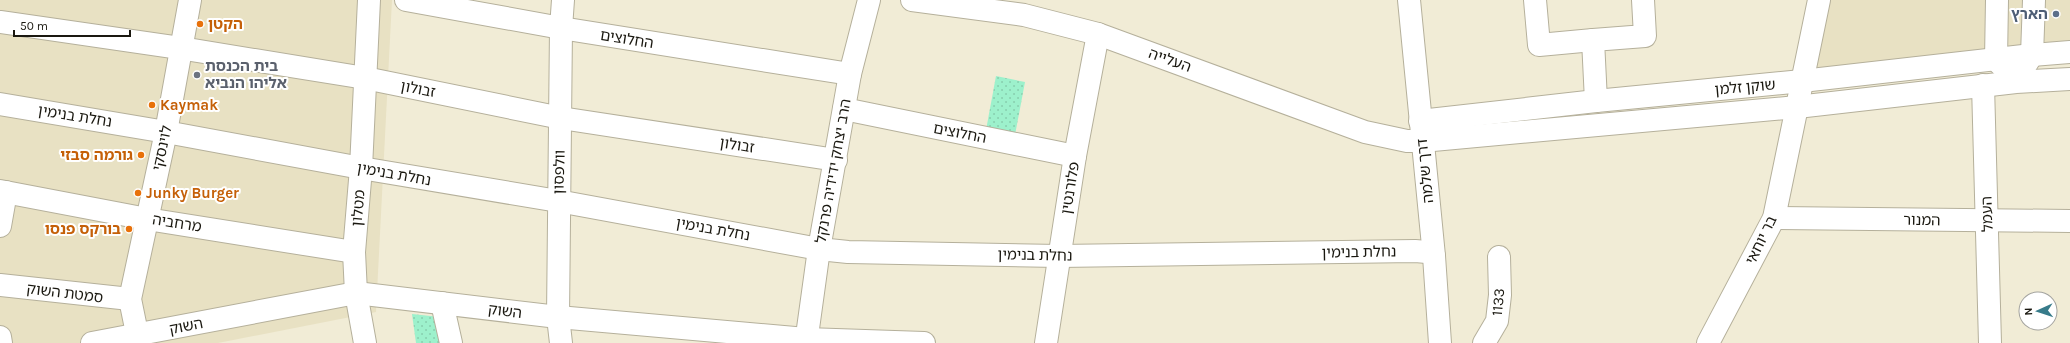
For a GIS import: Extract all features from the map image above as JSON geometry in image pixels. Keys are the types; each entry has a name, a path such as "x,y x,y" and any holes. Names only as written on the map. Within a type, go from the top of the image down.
{"street":[{"name":"לוינסקי","path":"138,339 130,299 166,132 180,48 190,0"},
{"name":"מטלון","path":"365,343 356,293 354,252 361,168 369,0"},
{"name":"החלוצים","path":"406,0 561,28 850,74"},
{"name":"וולפסון","path":"561,343 558,317 558,201 561,118 561,28 563,0"},
{"name":"הרב יצחק ידידיה פרנקל","path":"806,341 819,249 836,160 850,74 869,0"},
{"name":"העלייה","path":"912,0 1027,8 1365,132 1407,141 1421,131"},
{"name":"דרך שלמה","path":"1409,0 1434,256 1440,343"},
{"path":"1535,0 1539,44 1645,36 1643,0"},
{"name":"בר יוחאי","path":"1708,343 1774,218 1819,0"},
{"path":"1997,0 1996,60 2016,82 2032,55 2034,0"},
{"name":"זבולון","path":"0,22 180,48 365,78 561,118 836,160"},
{"name":"פלורנטין","path":"1046,343 1075,156 1098,34"},
{"path":"1593,40 1596,101"},
{"name":"שוקן זלמן","path":"1421,131 1596,101 1802,81 2070,52"},
{"name":"שוקן זלמן","path":"1421,131 1797,107 1983,85 2070,79"},
{"name":"העמל","path":"1983,85 1988,221 1990,343"},
{"name":"נחלת בנימין","path":"0,104 166,132 361,168 558,201 819,249 848,252 1059,256 1415,251 1427,252 1434,256"},
{"name":"החלוצים","path":"844,109 1075,156"},
{"path":"1758,110 1774,119 1784,130 1790,141"},
{"path":"0,226 3,191"},
{"name":"מרחביה","path":"3,191 147,219 354,252"},
{"name":"המנור","path":"1774,218 2070,221"},
{"name":"1133","path":"1484,343 1497,321 1500,295 1499,257"},
{"name":"סמטת השוק","path":"10,286 130,299"},
{"name":"השוק","path":"92,343 138,339 356,293 558,317 806,341 924,343"},
{"path":"442,303 451,343"},
{"path":"0,337 1,343"}],"shaded area":[{"path":"0,0 392,0 376,312 218,343 0,343"},
{"path":"1825,0 2070,0 2070,49 1813,72"}],"green space":[{"path":"996,76 1025,82 1015,135 986,130"},
{"path":"412,314 449,318 454,343 416,343"}],"place":[{"name":"הארץ","path":"2056,14"},
{"name":"הקטן","path":"200,24"},
{"name":"בית הכנסת אליהו הנביא","path":"197,75"},
{"name":"Kaymak","path":"152,105"},
{"name":"גורמה סבזי","path":"141,155"},
{"name":"Junky Burger","path":"138,193"},
{"name":"בורקס פנסו","path":"129,229"}]}
